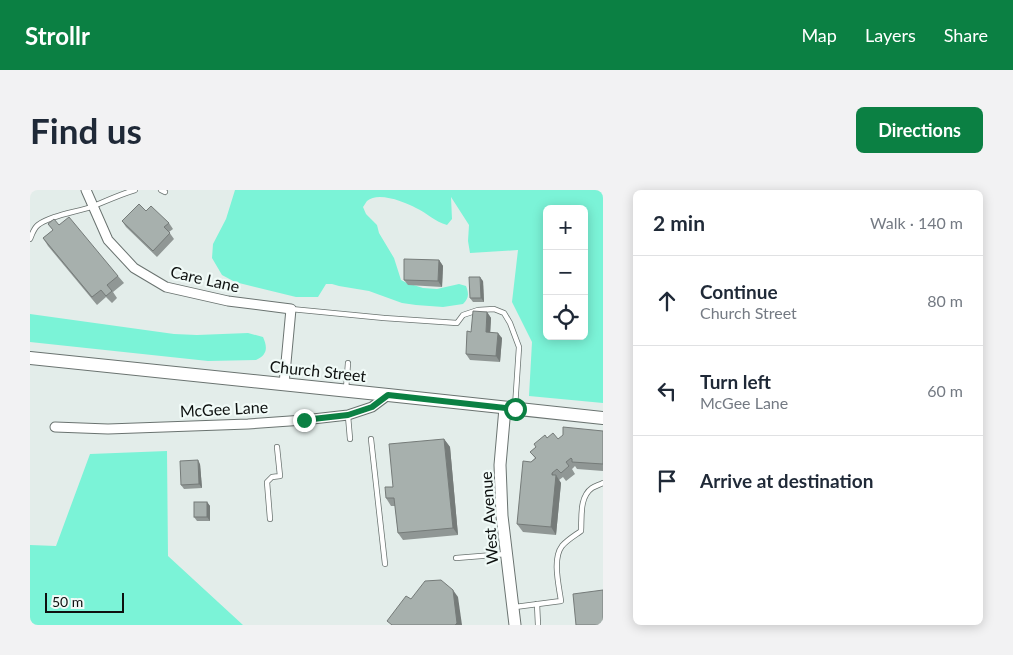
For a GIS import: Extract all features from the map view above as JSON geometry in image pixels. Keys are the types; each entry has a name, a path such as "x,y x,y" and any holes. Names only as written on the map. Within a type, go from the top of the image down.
{"main road":[{"name":"Church Street","path":"30,358 603,418"}],"street":[{"name":"Care Lane","path":"86,190 108,240 134,268 166,287 228,301 291,309"},
{"path":"284,384 291,309"},
{"name":"McGee Lane","path":"55,427 108,429 304,420 348,415 372,407 388,395"},
{"name":"West Avenue","path":"510,408 500,465 502,516 515,625"}],"lane":[{"path":"30,239 37,225 47,219 93,206 135,190"},
{"path":"291,309 457,323 463,315 478,310 494,309 504,312 518,347 510,408"},
{"path":"346,390 348,363"},
{"path":"348,415 350,439"},
{"path":"370,439 385,564"},
{"path":"270,518 267,482 272,477 280,476 277,446"},
{"path":"513,607 561,602 557,561 558,551 563,544 581,531 585,495 591,489 603,483"},
{"path":"456,558 507,554"},
{"path":"537,604 538,625"}],"green space":[{"path":"235,190 603,190 603,403 529,396 532,342 512,302 518,250 470,253 468,241 469,225 451,197 452,219 447,225 420,210 392,198 372,198 363,207 366,214 377,225 379,233 394,258 401,280 423,288 437,289 459,284 466,286 468,296 463,304 443,307 402,303 369,291 332,284 326,284 318,297 296,297 235,282 222,275 212,258 213,244 226,219"},
{"path":"30,314 174,334 248,333 263,337 266,351 256,360 208,361 30,342"},
{"path":"167,451 168,556 243,625 30,625 30,545 56,546 90,454"}],"building":[{"path":"139,204 146,211 151,206 169,223 164,227 170,233 153,251 122,221"},
{"path":"69,217 118,276 107,285 112,291 106,296 101,290 92,297 43,238 53,230 48,224 54,219 59,225"},
{"path":"404,259 439,260 438,281 404,280"},
{"path":"469,277 480,277 481,298 470,298"},
{"path":"473,311 487,312 486,332 498,333 496,356 466,354 467,331 471,332"},
{"path":"563,427 603,431 603,464 572,462 571,458 566,462 569,466 561,473 557,469 552,473 552,475 556,475 551,527 517,524 523,461 531,462 536,458 530,452 536,447 534,444 545,435 547,438 553,433 558,439 563,435"},
{"path":"444,439 453,528 398,533 394,498 386,498 385,487 393,487 389,444"},
{"path":"198,460 199,484 181,485 180,461"},
{"path":"194,502 207,502 207,517 194,517"},
{"path":"441,580 453,590 457,623 455,625 392,625 387,621 406,596 411,599 425,581"},
{"path":"603,590 603,625 576,625 573,594"}],"route":[{"path":"304,420 348,415 372,407 388,395 515,409"}]}
